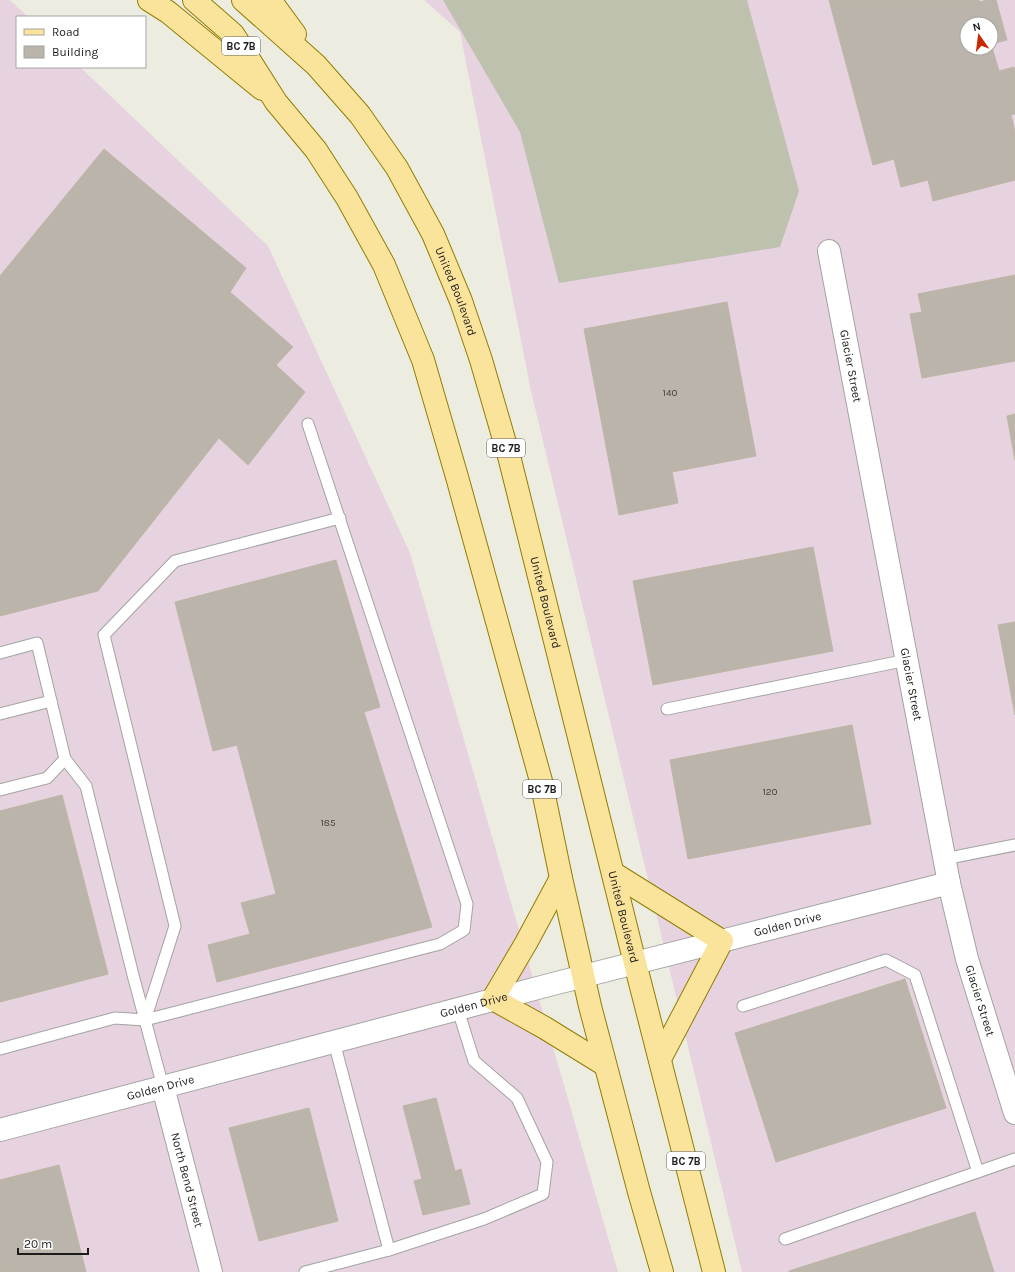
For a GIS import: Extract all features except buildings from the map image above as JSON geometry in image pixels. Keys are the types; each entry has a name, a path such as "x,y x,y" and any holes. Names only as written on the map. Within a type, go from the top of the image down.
{"main road":[{"path":"149,0 168,12 276,102"},
{"name":"BC 7B","path":"194,0 233,34 276,102 316,150 347,198 384,265 423,360 541,781 561,878 605,1065 638,1192 662,1272"},
{"name":"United Boulevard","path":"243,0 316,65 360,115 397,168 433,234 461,301 481,360 510,460 635,963 714,1272"},
{"path":"270,0 316,65"},
{"path":"613,873 722,941 660,1059"},
{"path":"561,878 493,1000 545,1028 605,1065"}],"street":[{"name":"Glacier Street","path":"829,251 949,883 967,959 1015,1113"},
{"name":"Golden Drive","path":"0,1130 584,976 949,883"},
{"name":"North Bend Street","path":"163,1088 211,1272"}],"lane":[{"path":"0,1049 115,1018 145,1020 440,944 464,930 467,904 308,424"},
{"path":"145,1020 174,926 104,635 175,561 340,518"},
{"path":"0,652 37,643 65,759 86,786 163,1088"},
{"path":"667,709 907,660"},
{"path":"0,714 51,701"},
{"path":"0,790 48,778 65,759"},
{"path":"944,859 1015,845"},
{"path":"743,1006 886,960 915,975 978,1172"},
{"path":"305,1272 389,1250 484,1219 543,1194 547,1162 517,1098 474,1061 458,1010"},
{"path":"334,1042 389,1250"},
{"path":"785,1239 1015,1159"}],"shaded area":[{"path":"0,0 10,0 27,16 16,16 16,68 81,68 268,246 410,553 618,1272 0,1272"},
{"path":"424,0 1015,0 1015,1272 742,1272 531,391 460,32"},
{"path":"443,0 747,0 799,191 780,247 559,283 520,132"}]}
